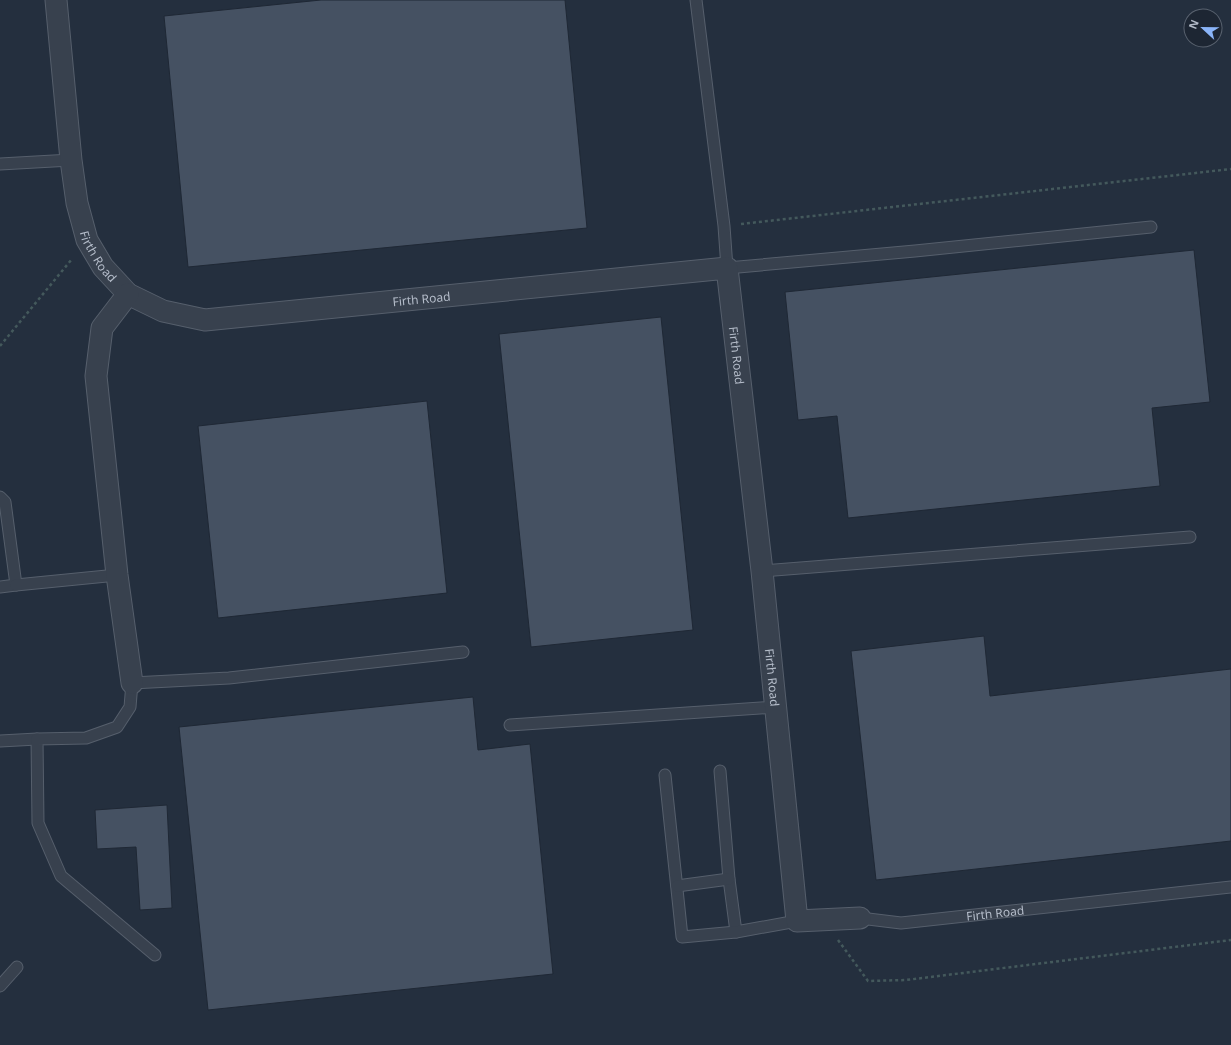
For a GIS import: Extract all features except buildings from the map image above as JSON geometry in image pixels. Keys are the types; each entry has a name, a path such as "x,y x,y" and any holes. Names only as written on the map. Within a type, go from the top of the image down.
{"street":[{"name":"Firth Road","path":"56,0 77,203 87,240 103,267 128,294 163,311 204,320 727,268 762,571 797,921 860,918"},
{"path":"128,294 102,328 96,376 117,575 132,683"}],"lane":[{"path":"696,0 724,226 727,268 1151,227"},
{"path":"0,164 72,160"},
{"path":"0,497 5,502 16,585"},
{"path":"762,571 1190,537"},
{"path":"0,587 117,575"},
{"path":"0,741 86,738 117,727 130,707 132,683 229,678 463,652"},
{"path":"510,725 776,706"},
{"path":"36,739 38,823 60,876 155,955"},
{"path":"720,771 729,879 736,932"},
{"path":"665,776 682,937 736,932 797,921"},
{"path":"677,886 729,879"},
{"name":"Firth Road","path":"860,918 902,923 1231,887"},
{"path":"0,986 17,967"}],"path":[{"path":"724,226 1231,169"},
{"path":"0,346 87,240"},
{"path":"826,920 844,949 868,981 906,980 1231,940"}]}
